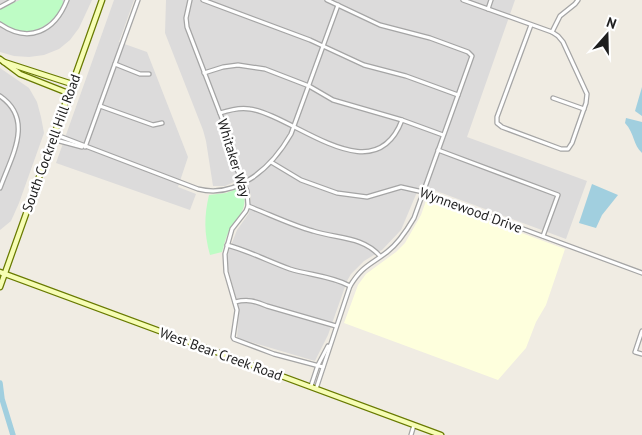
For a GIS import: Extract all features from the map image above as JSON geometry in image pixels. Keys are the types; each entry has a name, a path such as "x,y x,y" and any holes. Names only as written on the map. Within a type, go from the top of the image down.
{"main road":[{"name":"South Cockrell Hill Road","path":"0,287 2,273 102,0"},
{"path":"2,60 72,84"},
{"path":"2,60 26,77 68,93"},
{"name":"West Bear Creek Road","path":"2,273 441,435"}],"street":[{"path":"0,7 13,0"},
{"path":"0,24 19,33 34,33 56,20 67,0"},
{"path":"85,147 138,0"},
{"name":"Whitaker Way","path":"190,0 186,18 187,27 226,129 234,163 247,191 248,206 232,229 225,254 226,272 237,310 234,340 274,354 324,367"},
{"path":"203,0 323,46 364,66 406,76 458,95"},
{"path":"316,389 350,286 360,271 388,251 404,234 414,218 472,56 468,52 430,38 373,22 327,0"},
{"path":"463,0 552,32 563,42 587,94 584,109 568,149 558,148 502,127 497,123 497,117 531,25"},
{"path":"488,9 491,0"},
{"path":"552,32 560,16 578,0"},
{"path":"53,137 208,192 218,192 244,183 271,162 284,146 294,126 338,4"},
{"path":"115,64 140,74 149,74"},
{"path":"204,73 223,67 252,66 277,73 309,86 333,100 402,120 443,135"},
{"path":"0,96 11,104 20,128 0,188"},
{"path":"553,98 584,109"},
{"path":"100,106 153,125 162,123"},
{"path":"220,113 235,109 250,109 294,126 330,144 347,150 361,152 371,150 389,141 396,134 402,120"},
{"path":"438,150 558,195 543,236"},
{"name":"Wynnewood Drive","path":"271,162 301,180 337,193 367,197 401,188 423,192 642,273"},
{"path":"0,169 6,171"},
{"path":"248,206 313,231 364,243 380,256"},
{"path":"227,245 253,253 290,269 336,280 350,286"},
{"path":"235,302 249,299 336,326"},
{"path":"642,330 635,352 642,354"},
{"path":"311,386 318,364 332,339"},
{"path":"411,435 414,425"}],"shaded area":[{"path":"0,0 92,0 79,28 70,40 59,49 44,55 29,57 14,56 0,52"},
{"path":"114,0 134,0 119,42 147,52 188,157 178,187 196,194 190,210 56,163"},
{"path":"166,0 515,0 467,137 587,181 566,239 420,185 401,230 382,250 364,261 351,274 328,335 315,361 237,338 239,309 227,265 228,253 237,230 249,213 251,196 245,177 225,186 213,186 203,130 165,33"},
{"path":"0,68 29,88 37,102 44,133 11,221 0,230"},
{"path":"427,198 565,249 546,305 536,322 526,348 498,380 344,323 358,285 366,274 405,243 421,215"}],"green space":[{"path":"20,0 62,0 64,3 59,12 44,26 36,30 18,31 0,21 0,9"},
{"path":"240,188 243,189 244,197 241,213 228,233 222,252 210,255 205,225 209,195 226,193"}],"water":[{"path":"642,87 642,116 635,111"},
{"path":"626,118 642,122 642,153 625,123"},
{"path":"592,184 618,195 602,215 596,228 579,223"}],"waterway":[{"path":"0,383 2,399 13,435"}]}
